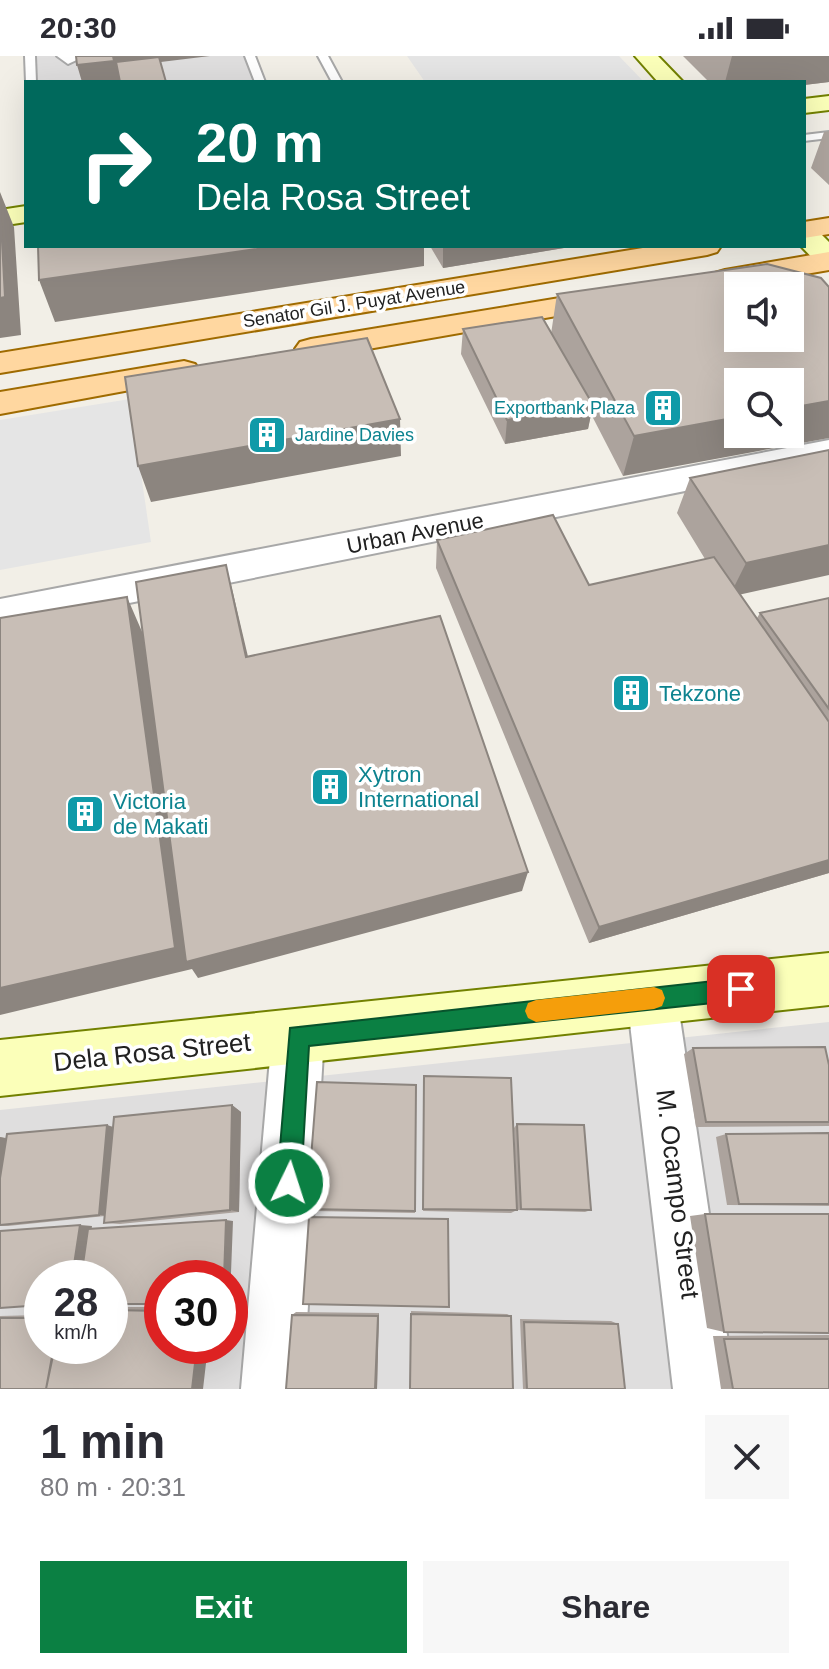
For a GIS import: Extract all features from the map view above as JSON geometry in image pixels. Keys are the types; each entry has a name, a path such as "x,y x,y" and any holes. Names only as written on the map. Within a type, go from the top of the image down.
{"main road":[{"name":"Senator Gil J. Puyat Avenue","path":"0,363 695,248"},
{"path":"703,283 829,260"},
{"name":"Senator Gil J. Puyat Avenue","path":"287,354 642,293"},
{"path":"0,403 209,367"}],"street":[{"path":"646,56 669,80"},
{"path":"806,106 829,103"},
{"path":"806,208 818,229 829,260"},
{"path":"0,218 24,214"},
{"name":"Urban Avenue","path":"0,614 829,451"},
{"name":"Dela Rosa Street","path":"0,1068 829,979"},
{"name":"M. Ocampo Street","path":"652,998 704,1389"},
{"path":"272,1389 298,1036"}],"lane":[{"path":"30,56 31,80"},
{"path":"65,63 80,56"},
{"path":"250,56 259,80"},
{"path":"323,56 336,80"},
{"path":"806,138 829,135"}],"shaded area":[{"path":"34,56 245,56 253,80 37,80"},
{"path":"407,56 619,56 642,80 424,80"},
{"path":"130,399 151,542 0,570 0,420"},
{"path":"829,1022 829,1389 0,1389 0,1110"}],"building":[{"path":"76,56 113,56 114,61 77,65"},
{"path":"159,57 165,80 120,80 116,62"},
{"path":"0,204 5,297 0,298"},
{"path":"38,248 264,248 39,280"},
{"path":"767,264 798,272 724,272 724,352 804,352 804,274 821,278 829,287 829,401 804,405 804,368 724,368 724,420 634,436 557,294"},
{"path":"542,317 593,405 507,420 463,329"},
{"path":"367,338 400,419 138,466 125,377"},
{"path":"829,450 829,545 746,563 690,478"},
{"name":"Tekzone","path":"553,515 589,585 714,557 829,722 829,860 599,927 437,540"},
{"name":"Xytron International","path":"226,565 246,657 440,616 528,872 186,962 136,582"},
{"name":"Victoria de Makati","path":"127,597 175,948 0,988 0,618"},
{"path":"829,598 829,709 760,613"},
{"path":"825,1047 829,1065 829,1122 706,1122 693,1048"},
{"path":"424,1076 511,1078 517,1210 423,1209"},
{"path":"317,1082 416,1085 415,1211 307,1209"},
{"path":"232,1105 230,1210 104,1223 114,1117"},
{"path":"517,1124 584,1125 591,1210 521,1209"},
{"path":"107,1125 99,1215 0,1225 0,1178 7,1134"},
{"path":"829,1133 829,1204 739,1204 726,1134"},
{"path":"705,1214 829,1214 829,1333 724,1332"},
{"path":"309,1217 448,1219 449,1307 303,1304"},
{"path":"226,1220 225,1260 144,1260 144,1304 128,1304 128,1260 84,1260 88,1229"},
{"path":"80,1225 75,1260 24,1260 24,1306 0,1308 0,1231"},
{"path":"128,1310 144,1311 144,1364 195,1364 192,1389 46,1389 51,1364 128,1364"},
{"path":"411,1314 511,1316 513,1389 410,1389"},
{"path":"292,1315 378,1316 375,1389 286,1389"},
{"path":"0,1318 24,1318 24,1364 51,1364 46,1389 0,1389"},
{"path":"524,1322 618,1324 625,1389 527,1389"},
{"path":"724,1339 829,1339 829,1389 733,1389"}],"slow traffic":[{"path":"536,1011 654,998"}],"place":[{"name":"Exportbank Plaza","path":"663,408"},
{"name":"Jardine Davies","path":"267,435"},
{"name":"Tekzone","path":"631,693"},
{"name":"Xytron International","path":"330,787"},
{"name":"Victoria de Makati","path":"85,814"}],"route":[{"path":"289,1183 298,1036 741,989"}]}
